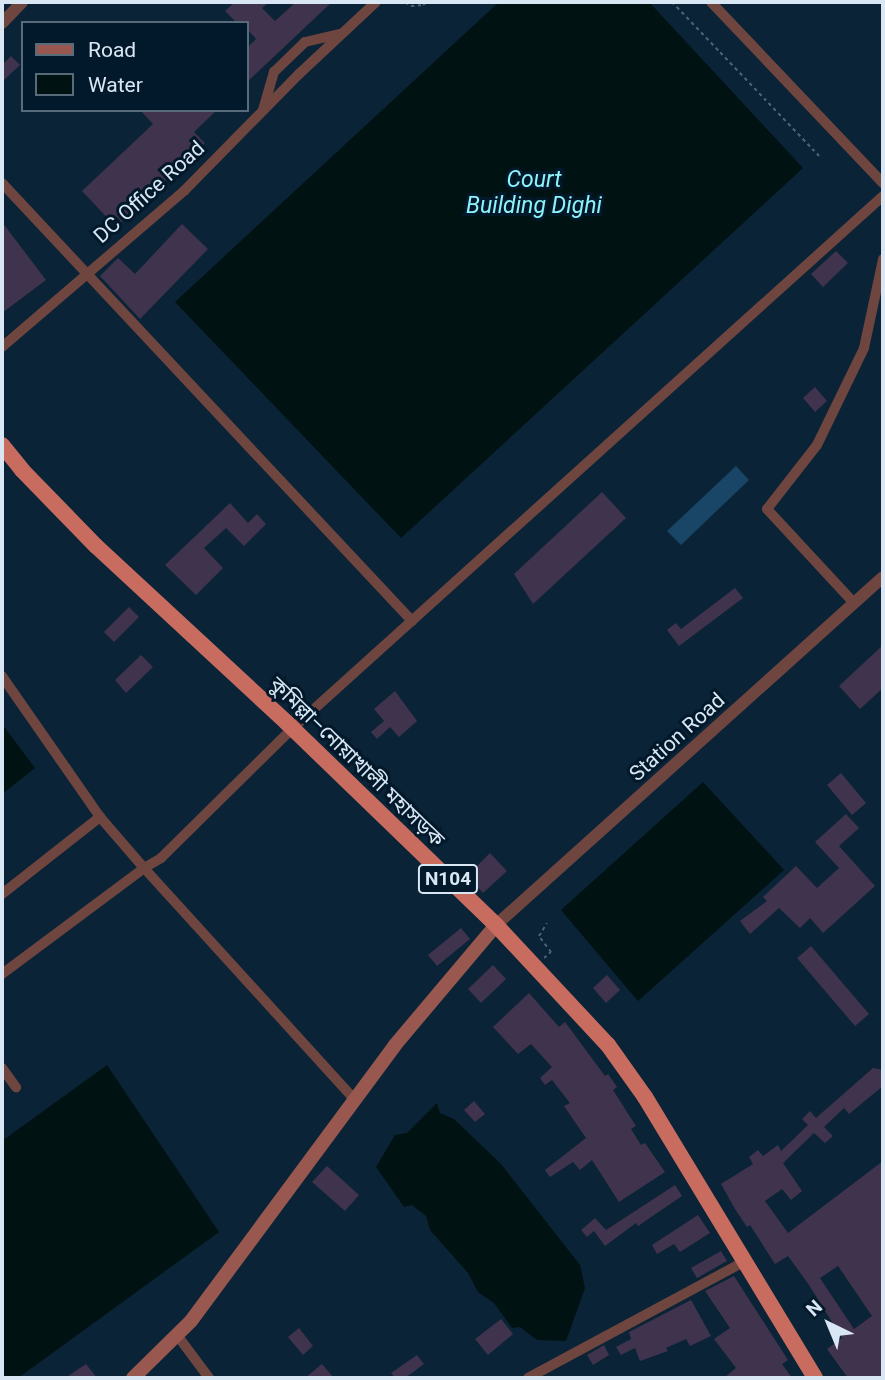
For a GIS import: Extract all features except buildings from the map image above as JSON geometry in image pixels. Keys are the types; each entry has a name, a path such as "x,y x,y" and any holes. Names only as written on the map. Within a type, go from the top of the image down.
{"highway":[{"name":"কুমিল্লা–নোয়াখালী মহাসড়ক","path":"2,445 96,546 293,728 496,925 608,1045 631,1076 814,1378"}],"main road":[{"path":"133,1378 191,1321 395,1045 496,925"}],"street":[{"path":"2,23 22,2"},
{"name":"DC Office Road","path":"2,346 184,191 263,110 376,2"},
{"path":"711,2 883,183"},
{"path":"263,110 274,72 305,42 342,34"},
{"path":"2,183 85,275 412,621"},
{"path":"2,974 161,858 293,728 883,196"},
{"path":"855,603 767,509 817,445 864,348 883,260"},
{"name":"Station Road","path":"496,925 883,577"},
{"path":"2,676 100,817 354,1099"},
{"path":"2,894 100,817"},
{"path":"2,1069 16,1087"},
{"path":"528,1378 745,1261"},
{"path":"177,1335 209,1378"}],"path":[{"path":"405,2 411,6 427,2"},
{"path":"672,2 820,156"},
{"path":"535,966 551,951 540,936 547,923"}],"shaded area":[{"path":"736,466 749,480 681,545 667,531"}],"water":[{"name":"Court Building Dighi","path":"499,2 649,2 803,168 401,538 175,302"},
{"path":"2,724 35,768 2,794"},
{"path":"703,782 784,870 638,1001 561,910"},
{"path":"107,1065 219,1232 18,1378 2,1378 2,1141"},
{"path":"437,1103 440,1113 454,1119 501,1164 580,1265 585,1288 566,1341 537,1340 520,1327 512,1328 494,1303 478,1292 468,1273 430,1230 426,1216 412,1205 404,1207 376,1167 395,1135 407,1133"}]}
